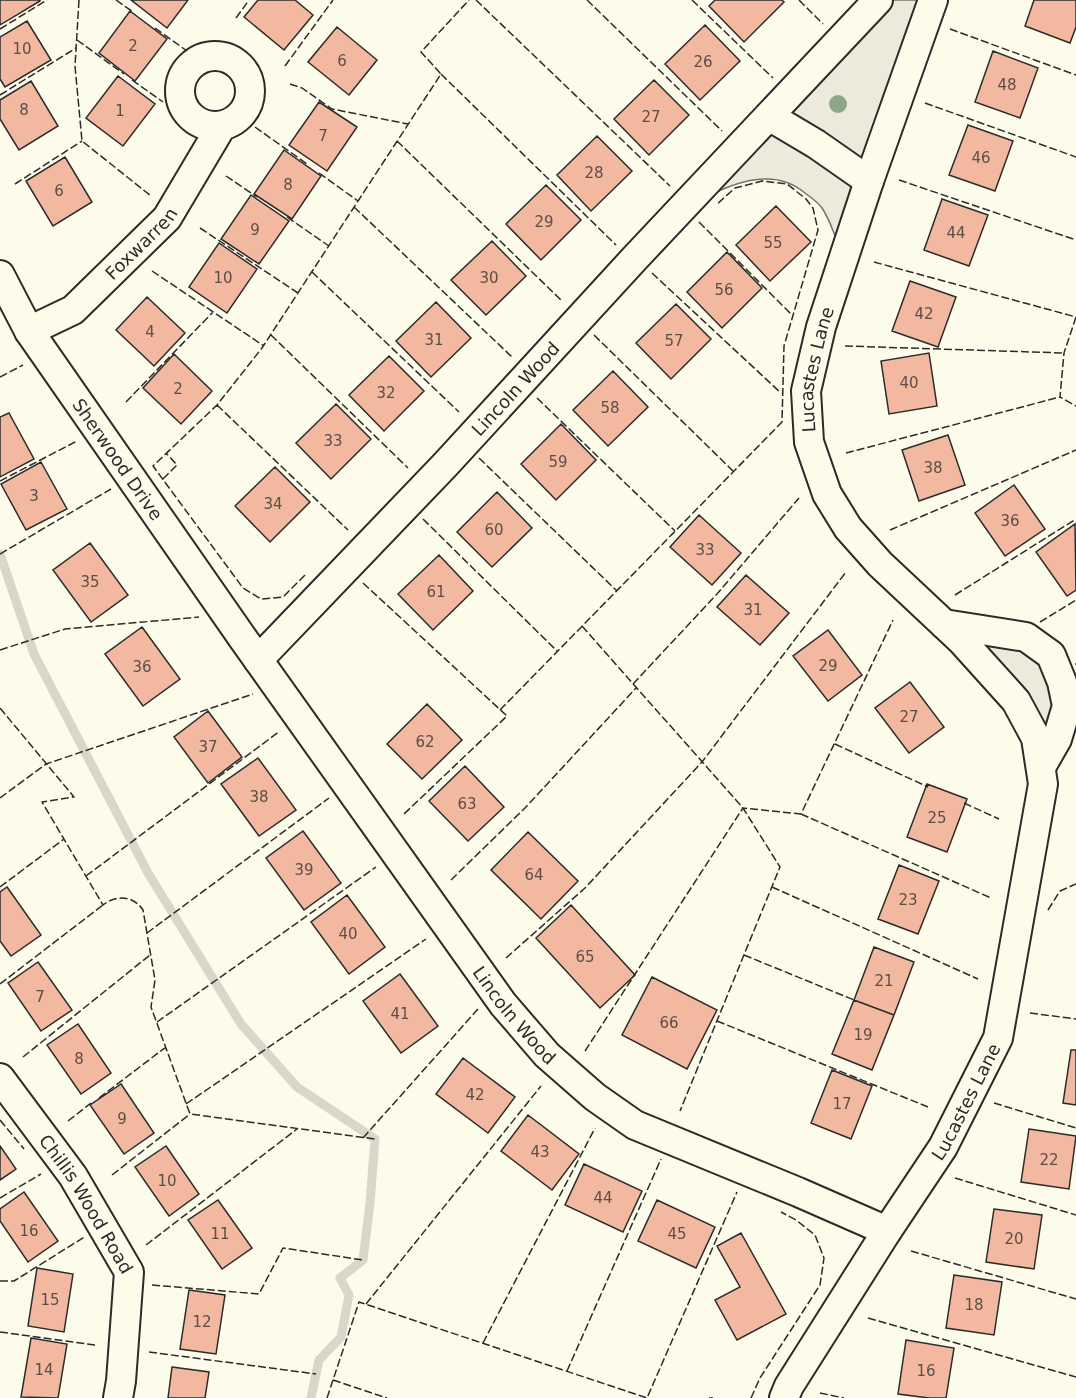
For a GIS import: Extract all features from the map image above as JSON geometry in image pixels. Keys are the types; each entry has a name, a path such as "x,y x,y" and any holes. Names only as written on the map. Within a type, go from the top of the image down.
{"street":[{"path":"869,181 816,144 769,117 878,0"},
{"name":"Lucastes Lane","path":"784,1398 789,1386 886,1231 943,1147 998,1038 1043,784 1036,738 1016,701 961,640 880,564 848,528 827,494 809,442 806,391 821,327 869,181 933,0"},
{"name":"Lincoln Wood","path":"769,117 642,250 445,465 251,650 503,1004 547,1055 595,1097 635,1125 886,1231"},
{"name":"Foxwarren","path":"29,331 73,309 167,218 221,126"},
{"name":"Sherwood Drive","path":"0,275 29,331 251,650"},
{"path":"944,624 1026,637 1051,655 1062,682 1067,706 1057,739 1041,766"},
{"name":"Chillis Wood Road","path":"0,1078 73,1176 129,1272 119,1389"}],"shaded area":[{"path":"878,0 933,0 843,259 822,208 805,193 790,184 775,179 743,182 681,209"},
{"path":"1026,637 1067,706 1041,767 961,640"}],"building":[{"path":"0,0 40,0 40,1 0,25"},
{"path":"131,0 188,0 167,28"},
{"path":"258,0 295,0 313,15 284,50 244,17"},
{"path":"715,0 782,0 784,2 744,42 709,6"},
{"path":"1034,0 1076,0 1076,27 1070,43 1025,26"},
{"path":"130,11 167,39 135,81 99,53"},
{"path":"27,21 51,60 5,87 0,79 0,37"},
{"path":"705,25 740,61 700,100 665,64"},
{"path":"337,27 377,60 349,95 308,62"},
{"path":"993,51 1038,68 1020,118 975,102"},
{"path":"118,76 155,104 123,146 86,118"},
{"path":"654,80 689,115 649,155 614,119"},
{"path":"31,81 58,126 19,150 0,119 0,100"},
{"path":"319,102 357,127 327,171 289,145"},
{"path":"968,125 1013,141 995,191 949,175"},
{"path":"597,136 632,171 591,211 557,175"},
{"path":"284,150 321,176 292,219 254,194"},
{"path":"65,157 92,202 53,226 26,181"},
{"path":"546,185 581,220 541,260 506,224"},
{"path":"251,195 289,221 259,264 221,239"},
{"path":"942,199 988,215 969,266 924,250"},
{"path":"776,206 811,242 770,281 736,245"},
{"path":"492,241 526,276 486,315 451,280"},
{"path":"219,243 257,269 227,313 189,287"},
{"path":"727,252 762,288 722,328 687,292"},
{"path":"910,281 956,297 938,347 892,331"},
{"path":"147,297 185,333 154,366 116,330"},
{"path":"436,302 471,338 431,377 396,341"},
{"path":"676,304 711,339 671,379 636,343"},
{"path":"929,353 937,406 889,414 881,361"},
{"path":"174,354 212,391 181,424 143,388"},
{"path":"389,356 424,391 384,431 349,395"},
{"path":"613,371 648,407 608,446 573,410"},
{"path":"336,404 371,439 331,479 296,443"},
{"path":"9,413 34,459 0,477 0,417"},
{"path":"561,424 596,460 556,500 521,464"},
{"path":"948,435 965,485 919,501 902,450"},
{"path":"41,462 67,509 26,530 1,484"},
{"path":"275,467 310,502 270,542 235,506"},
{"path":"1014,485 1045,529 1005,556 975,513"},
{"path":"497,492 532,528 492,567 457,532"},
{"path":"699,515 741,553 712,585 670,547"},
{"path":"1075,524 1076,590 1067,596 1036,552"},
{"path":"90,543 128,595 91,622 53,570"},
{"path":"439,555 473,591 433,630 398,594"},
{"path":"746,575 789,613 760,645 717,607"},
{"path":"142,627 180,679 143,706 105,654"},
{"path":"828,630 862,675 828,701 793,656"},
{"path":"910,682 944,727 909,753 875,708"},
{"path":"427,704 462,740 422,779 387,744"},
{"path":"208,711 242,757 208,783 174,737"},
{"path":"258,758 296,810 259,836 221,784"},
{"path":"465,766 504,807 468,841 429,801"},
{"path":"927,784 967,799 947,852 907,837"},
{"path":"303,831 341,883 304,910 266,858"},
{"path":"528,832 578,881 541,919 491,870"},
{"path":"899,865 939,881 918,934 878,919"},
{"path":"7,887 41,935 11,956 0,941 0,892"},
{"path":"347,895 385,947 349,974 311,922"},
{"path":"571,905 635,975 600,1008 536,938"},
{"path":"874,947 914,962 894,1015 854,1000"},
{"path":"38,962 72,1010 41,1031 8,983"},
{"path":"400,974 438,1026 401,1053 363,1001"},
{"path":"652,977 717,1010 687,1069 622,1035"},
{"path":"854,1000 894,1015 872,1070 832,1054"},
{"path":"78,1024 111,1073 81,1094 47,1045"},
{"path":"1071,1050 1076,1050 1076,1105 1063,1103"},
{"path":"463,1058 515,1097 488,1133 436,1094"},
{"path":"832,1070 872,1086 851,1139 811,1123"},
{"path":"121,1084 154,1133 124,1154 90,1105"},
{"path":"528,1115 579,1154 552,1190 501,1151"},
{"path":"1029,1129 1076,1136 1069,1189 1021,1182"},
{"path":"0,1146 16,1169 0,1180"},
{"path":"166,1146 199,1194 169,1216 135,1167"},
{"path":"584,1164 642,1191 623,1232 565,1205"},
{"path":"24,1192 58,1241 28,1262 0,1221 0,1209"},
{"path":"218,1200 252,1248 222,1269 188,1220"},
{"path":"657,1200 715,1227 696,1268 638,1241"},
{"path":"994,1209 1042,1215 1034,1269 986,1262"},
{"path":"741,1233 786,1314 737,1340 715,1300 740,1287 717,1246"},
{"path":"37,1268 73,1274 64,1332 28,1326"},
{"path":"954,1275 1002,1282 994,1335 946,1328"},
{"path":"189,1290 225,1295 216,1354 180,1349"},
{"path":"31,1338 67,1344 58,1398 21,1397"},
{"path":"906,1340 954,1348 946,1398 898,1394"},
{"path":"172,1367 209,1372 205,1398 168,1398"}],"waterway":[{"path":"0,554 34,654 148,873 241,1024 297,1087 375,1139 363,1260 340,1278 349,1295 341,1337 319,1360 311,1398"}],"fence":[{"path":"0,29 47,0"},
{"path":"79,0 75,66 82,141 151,196"},
{"path":"116,0 133,12"},
{"path":"236,18 249,0"},
{"path":"285,66 333,0"},
{"path":"305,575 283,597 261,599 243,588 153,466 217,405 262,348 441,74 421,52 469,0"},
{"path":"476,0 670,186"},
{"path":"587,0 722,131"},
{"path":"692,0 773,78"},
{"path":"799,0 823,24"},
{"path":"155,28 187,51"},
{"path":"950,29 1076,75"},
{"path":"77,40 124,74"},
{"path":"0,95 76,48"},
{"path":"441,74 616,245"},
{"path":"132,80 163,102"},
{"path":"290,84 302,88 332,109 408,124"},
{"path":"925,103 1076,157"},
{"path":"255,127 307,164"},
{"path":"15,184 82,141"},
{"path":"397,141 562,301"},
{"path":"319,173 358,201"},
{"path":"226,176 257,197"},
{"path":"899,180 1076,240"},
{"path":"500,710 782,422 784,346 818,230 813,208 806,199 787,184 762,181 735,188 716,205"},
{"path":"354,207 512,357"},
{"path":"287,217 329,246"},
{"path":"699,222 792,315"},
{"path":"200,228 298,293"},
{"path":"874,262 1076,317"},
{"path":"152,271 264,346"},
{"path":"312,272 459,412"},
{"path":"652,273 781,393"},
{"path":"126,402 213,312"},
{"path":"1076,317 1064,353 1060,397 1076,406"},
{"path":"271,335 408,468"},
{"path":"594,335 733,471"},
{"path":"845,346 1064,353"},
{"path":"0,377 23,365"},
{"path":"846,453 1060,397"},
{"path":"537,398 675,531"},
{"path":"217,405 348,530"},
{"path":"0,481 77,441"},
{"path":"890,530 1076,450"},
{"path":"163,479 177,465 166,453"},
{"path":"479,458 617,591"},
{"path":"0,554 111,489"},
{"path":"633,684 717,594 799,498"},
{"path":"423,519 557,651"},
{"path":"955,595 1076,519"},
{"path":"506,958 585,888 702,762 846,572"},
{"path":"363,583 507,716 404,814"},
{"path":"1040,622 1076,600"},
{"path":"0,650 65,629 199,617"},
{"path":"585,1051 743,808 801,814 893,620"},
{"path":"582,626 743,808 780,867 680,1111"},
{"path":"451,880 525,808 636,688"},
{"path":"0,798 46,764 253,694"},
{"path":"0,708 74,797 42,802 103,905 113,899 124,898 134,901 143,910 155,980 151,1007 190,1114 375,1139"},
{"path":"86,876 280,731"},
{"path":"835,744 928,787"},
{"path":"147,933 329,798"},
{"path":"964,803 999,819"},
{"path":"801,814 991,898"},
{"path":"0,887 64,839"},
{"path":"157,1022 376,867"},
{"path":"1048,910 1060,891 1076,884"},
{"path":"772,887 978,979"},
{"path":"0,984 103,905"},
{"path":"186,1104 426,939"},
{"path":"23,1057 150,955"},
{"path":"744,955 854,1000"},
{"path":"363,1138 478,1009"},
{"path":"1030,1013 1076,1019"},
{"path":"717,1021 928,1107"},
{"path":"99,1098 166,1047"},
{"path":"366,1304 541,1086"},
{"path":"68,1121 91,1103"},
{"path":"994,1103 1076,1128"},
{"path":"112,1175 190,1114"},
{"path":"0,1120 24,1149"},
{"path":"483,1343 595,1128"},
{"path":"146,1245 297,1129"},
{"path":"567,1371 661,1159"},
{"path":"0,1198 41,1174"},
{"path":"955,1178 1076,1215"},
{"path":"327,1398 359,1302 647,1398 737,1192"},
{"path":"751,1398 760,1378 820,1285 824,1258 815,1235 781,1212"},
{"path":"0,1281 14,1281 86,1236"},
{"path":"152,1285 259,1294 283,1248 363,1260"},
{"path":"911,1251 1076,1299"},
{"path":"868,1318 1076,1377"},
{"path":"0,1332 95,1345"},
{"path":"149,1352 316,1374"},
{"path":"333,1380 387,1398"},
{"path":"820,1393 844,1398"}]}
